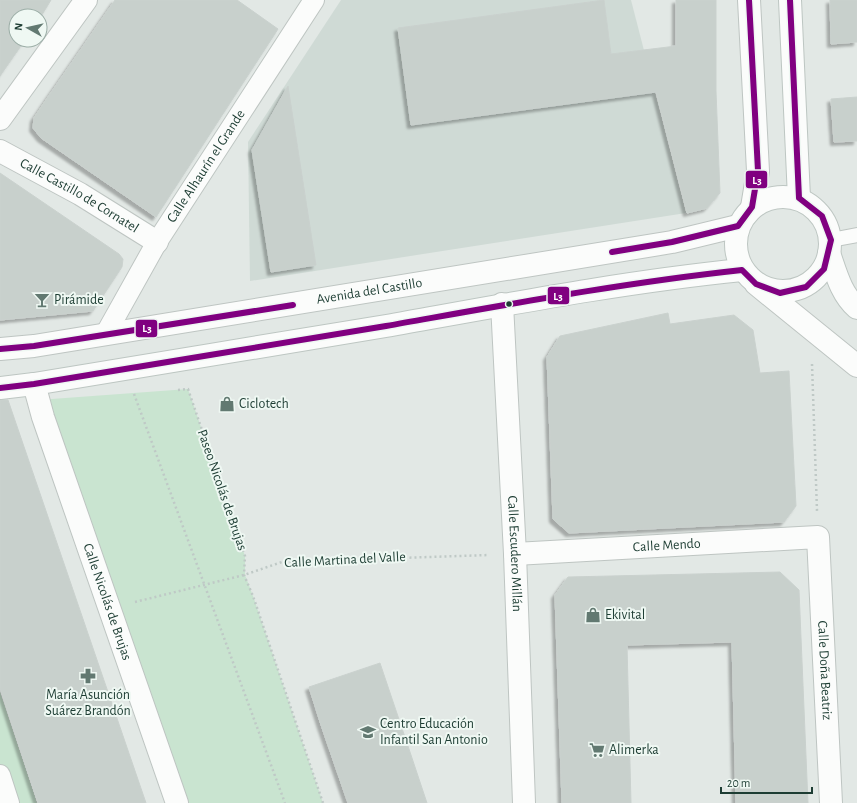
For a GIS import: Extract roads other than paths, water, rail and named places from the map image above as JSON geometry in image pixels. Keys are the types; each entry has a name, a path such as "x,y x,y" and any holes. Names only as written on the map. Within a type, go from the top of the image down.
{"street":[{"path":"0,119 86,0"},
{"name":"Calle Alhaurín el Grande","path":"105,335 157,242 314,0"},
{"path":"749,0 758,171 752,207 738,226 734,248 749,277 810,329 857,366"},
{"path":"790,0 799,198"},
{"name":"Calle Castillo de Cornatel","path":"0,151 80,194 157,242"},
{"path":"752,207 774,196 799,198 822,216 838,281 850,302 857,308"},
{"name":"Avenida del Castillo","path":"0,349 34,346 105,335 656,245 738,226"},
{"path":"0,388 36,392 502,304 678,276 749,277 780,293 806,287 824,269 830,247"},
{"name":"Calle Escudero Millán","path":"502,304 515,554 524,803"},
{"name":"Calle Nicolás de Brujas","path":"36,392 177,803"},
{"name":"Calle Mendo","path":"515,554 818,537"},
{"name":"Calle Doña Beatriz","path":"818,537 831,803"},
{"path":"0,775 9,803"}],"lane":[{"path":"830,247 857,235"}],"place":[{"name":"Pirámide","path":"42,300"},
{"name":"Ciclotech","path":"227,404"},
{"name":"Ekivital","path":"593,615"},
{"name":"María Asunción Suárez Brandón","path":"88,676"},
{"name":"Centro Educación Infantil San Antonio","path":"368,732"},
{"name":"Alimerka","path":"597,750"}]}
